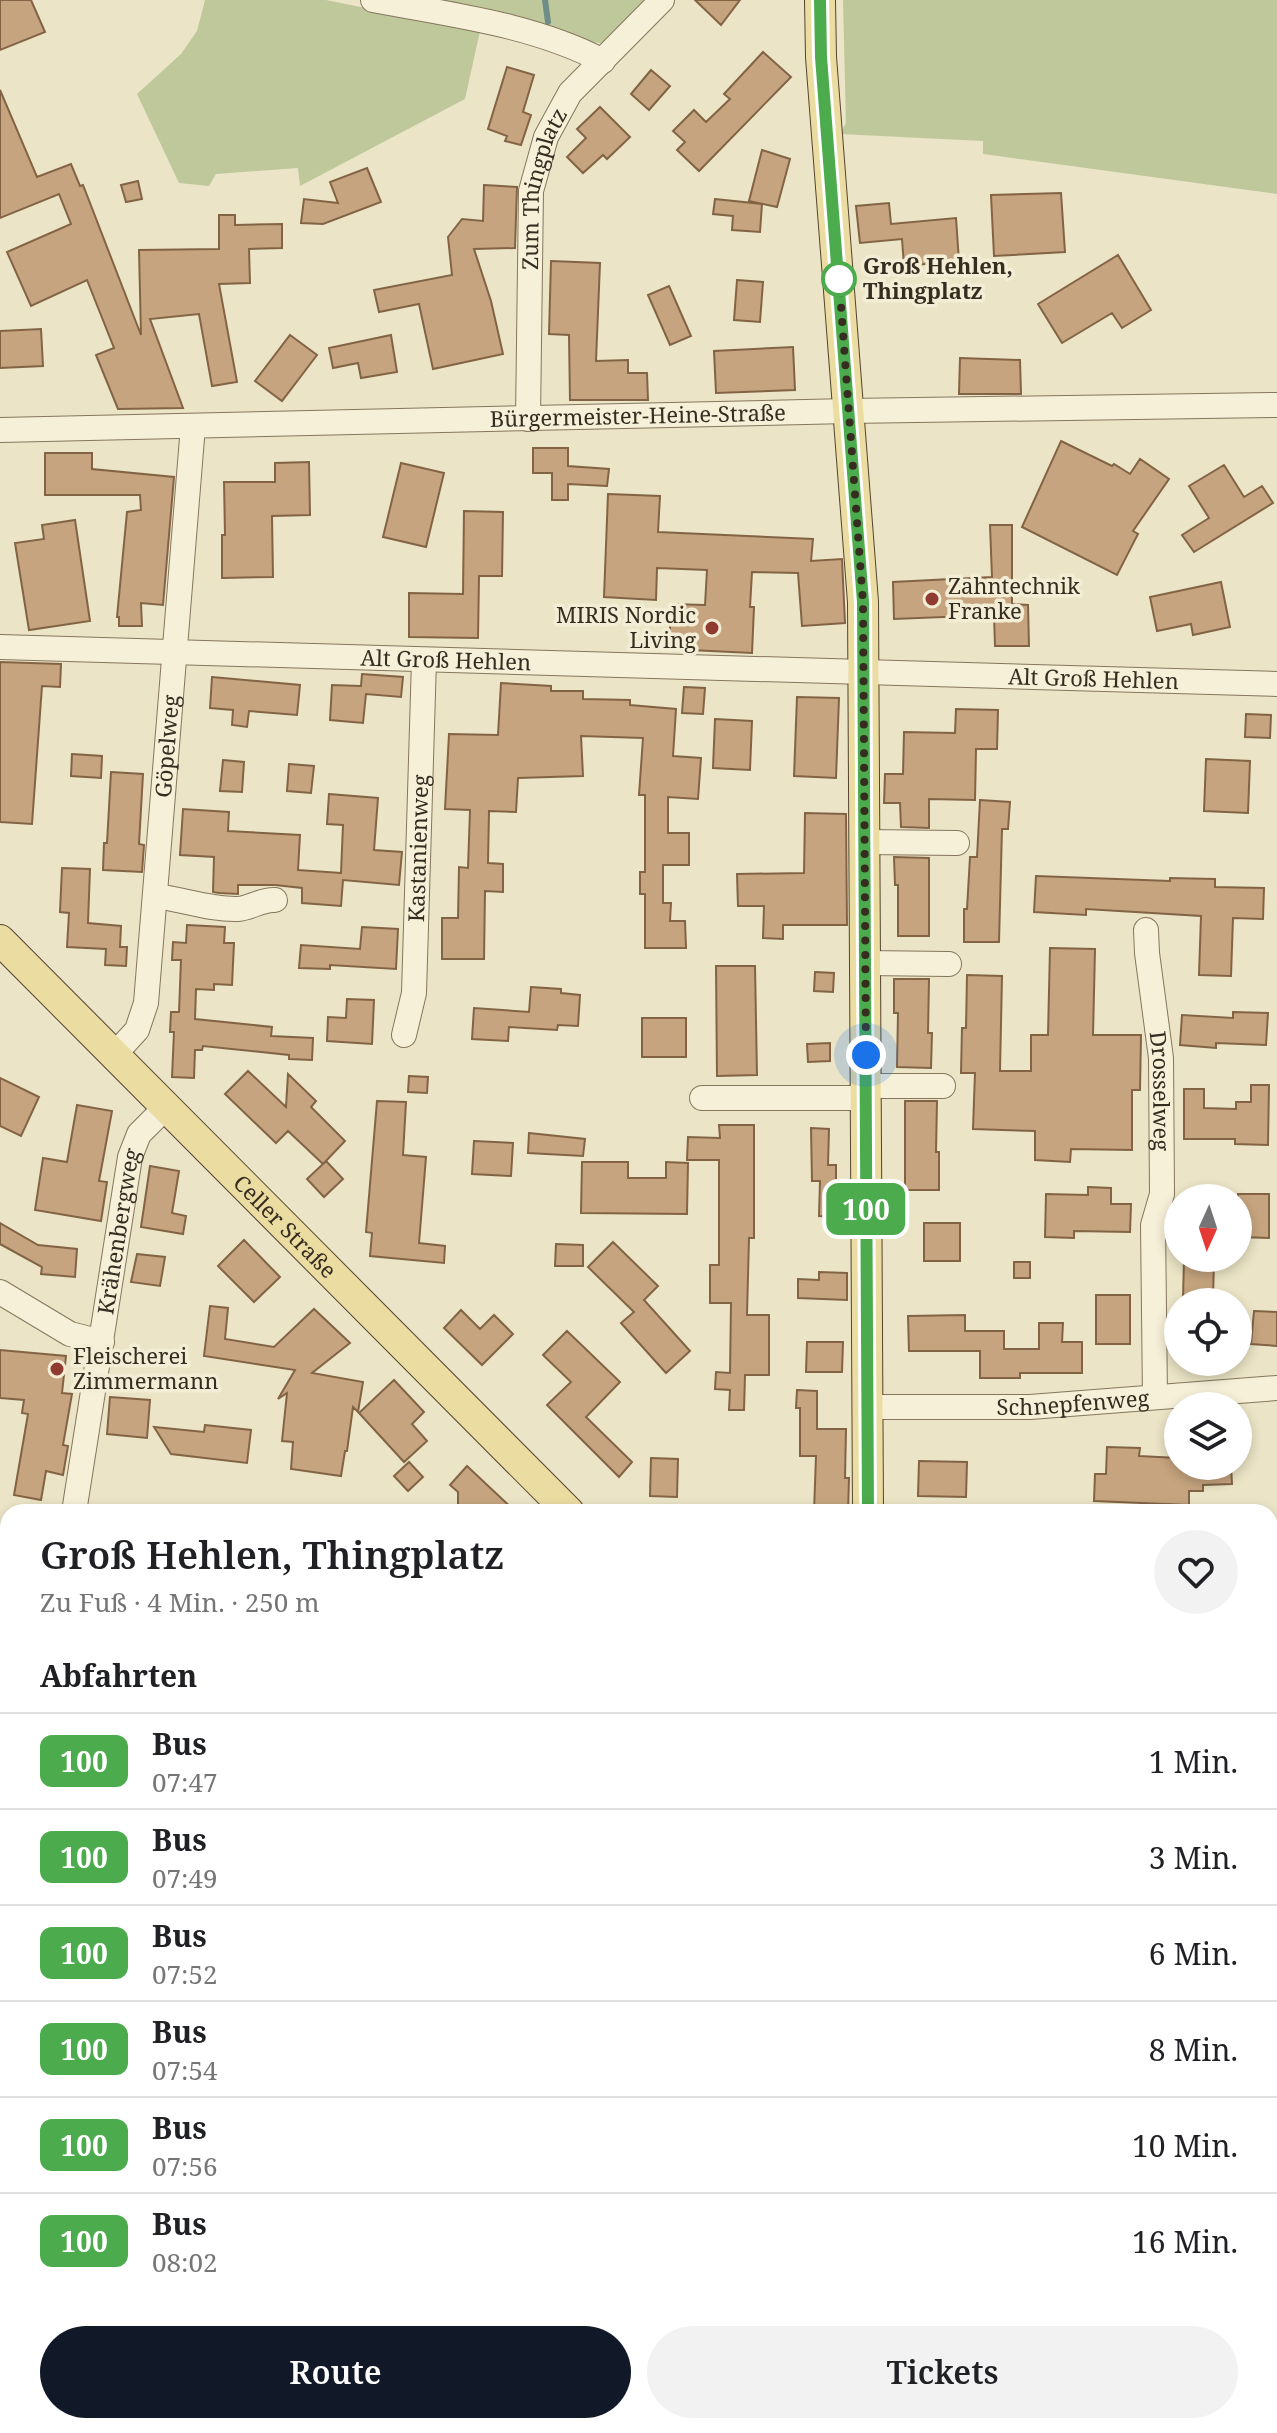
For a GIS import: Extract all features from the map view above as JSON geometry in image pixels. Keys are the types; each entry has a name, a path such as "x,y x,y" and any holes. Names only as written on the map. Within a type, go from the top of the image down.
{"main road":[{"path":"820,0 821,57 863,602 868,1504"},
{"name":"Celler Straße","path":"0,940 561,1504"}],"street":[{"path":"373,0 505,25 572,46 603,61"},
{"name":"Zum Thingplatz","path":"528,419 531,191 546,137 570,93 662,0"},
{"name":"Bürgermeister-Heine-Straße","path":"0,430 1277,405"},
{"name":"Göpelweg","path":"114,1055 137,1030 146,1003 193,426"},
{"name":"Alt Groß Hehlen","path":"0,647 1277,684"},
{"name":"Kastanienweg","path":"404,1035 414,993 424,660"},
{"path":"865,842 957,843"},
{"path":"155,896 222,908 251,907 275,900"},
{"name":"Drosselweg","path":"1146,930 1161,1058 1162,1194 1153,1225 1155,1397"},
{"path":"865,963 949,964"},
{"path":"702,1098 943,1086"},
{"name":"Krähenbergweg","path":"75,1504 130,1157 139,1134 166,1107"},
{"path":"0,1292 70,1334 102,1342"},
{"name":"Schnepfenweg","path":"867,1407 1030,1407 1277,1388"}],"green space":[{"path":"205,0 326,0 480,31 465,99 300,186 298,168 216,174 209,186 179,183 137,94 181,54 197,31"},
{"path":"402,0 652,0 613,40 601,43 579,41"},
{"path":"843,0 1277,0 1277,194 983,154 983,141 840,134 846,123"}],"building":[{"path":"0,0 31,0 45,32 0,50"},
{"path":"695,0 740,0 721,25"},
{"path":"763,52 791,77 699,171 677,150 685,142 673,131 694,110 706,122 730,99 724,94"},
{"path":"507,67 534,75 523,112 531,115 521,145 505,141 507,136 488,129"},
{"path":"651,70 670,86 649,110 631,94"},
{"path":"0,90 37,177 71,164 80,186 83,185 141,335 139,250 219,249 219,215 235,215 235,225 282,224 282,248 249,249 250,283 219,284 237,382 212,386 199,314 150,319 183,408 118,409 96,355 114,348 87,280 31,306 7,252 71,224 59,194 0,218"},
{"path":"600,107 630,137 607,159 603,155 583,173 567,157 586,138 577,129"},
{"path":"762,150 790,159 777,207 749,201"},
{"path":"367,168 381,202 323,224 301,223 304,199 338,203 330,182"},
{"path":"138,181 142,199 126,202 121,185"},
{"path":"484,185 517,187 515,248 474,249 491,301 503,354 433,369 419,304 379,312 374,290 452,275 448,237 462,219 483,221"},
{"path":"1061,193 1065,252 994,256 991,195"},
{"path":"715,199 762,204 760,232 732,230 733,216 713,214"},
{"path":"889,203 891,224 956,218 959,261 904,266 902,239 860,243 856,206"},
{"path":"1118,255 1151,310 1122,328 1112,313 1062,343 1038,304"},
{"path":"551,261 600,263 596,361 628,360 628,373 647,373 648,400 570,400 569,335 549,334"},
{"path":"737,280 763,282 760,322 734,320"},
{"path":"669,286 691,336 670,345 648,295"},
{"path":"41,329 43,366 0,368 0,331"},
{"path":"290,335 317,355 282,401 255,381"},
{"path":"391,335 397,372 361,378 358,363 333,368 329,348"},
{"path":"793,347 795,390 716,393 714,351"},
{"path":"960,358 1020,360 1021,394 959,394"},
{"path":"1061,441 1130,474 1140,459 1169,479 1133,531 1138,534 1117,575 1022,527"},
{"path":"533,448 568,448 568,466 609,469 607,486 568,484 568,500 552,500 552,473 533,473"},
{"path":"45,453 92,453 92,469 174,477 163,605 141,603 142,626 119,626 117,617 127,512 141,510 140,495 45,495"},
{"path":"309,462 310,515 272,516 273,577 222,578 224,482 275,482 275,463"},
{"path":"401,463 444,473 426,547 383,537"},
{"path":"1224,465 1244,497 1262,486 1273,503 1194,552 1182,535 1209,518 1189,486"},
{"path":"608,494 660,496 658,532 813,539 811,561 842,559 845,623 802,626 798,573 752,572 752,653 669,649 671,604 705,605 707,570 657,568 656,600 604,597"},
{"path":"464,511 503,512 502,576 479,576 478,638 409,637 409,593 463,594"},
{"path":"75,520 90,621 29,630 15,543 44,539 42,525"},
{"path":"990,525 1012,525 1012,604 1028,605 1029,646 995,646 994,615 894,619 893,582 992,577"},
{"path":"1221,582 1230,627 1193,635 1191,624 1157,631 1150,597"},
{"path":"0,662 61,664 60,687 42,686 32,824 0,822"},
{"path":"362,674 403,677 401,697 366,694 363,723 330,720 332,685 361,686"},
{"path":"212,677 300,685 297,715 249,711 247,727 232,725 233,710 210,708"},
{"path":"501,683 551,686 551,691 583,691 583,699 630,700 630,705 676,709 673,756 701,758 698,799 668,797 668,833 689,833 689,865 663,865 663,903 671,903 670,921 685,921 686,948 645,948 645,894 640,894 640,872 645,872 645,795 639,795 643,738 581,736 583,776 518,778 516,812 489,811 488,863 503,864 503,892 485,891 484,959 442,959 442,918 458,918 459,867 468,868 470,810 445,809 449,734 498,735"},
{"path":"684,687 705,688 703,714 682,713"},
{"path":"797,697 839,698 836,778 794,776"},
{"path":"956,709 998,710 997,749 976,749 975,800 929,799 929,828 901,827 900,803 884,803 885,774 903,774 904,732 955,733"},
{"path":"1246,714 1271,715 1270,738 1245,737"},
{"path":"715,719 752,721 750,770 713,768"},
{"path":"72,754 102,756 101,778 71,776"},
{"path":"1206,759 1250,761 1248,813 1204,811"},
{"path":"223,760 244,762 242,792 220,791"},
{"path":"289,764 314,766 311,793 287,791"},
{"path":"111,772 143,774 139,844 144,845 142,872 103,870"},
{"path":"329,794 378,798 374,850 402,852 399,885 343,880 341,906 302,903 302,888 275,885 238,885 238,894 219,893 213,892 214,857 180,855 183,809 229,812 228,831 300,835 298,870 341,873 343,825 327,824"},
{"path":"980,800 1010,802 1008,829 1002,829 999,942 964,942 964,909 967,909 970,857 977,857"},
{"path":"805,813 846,814 847,925 783,925 783,939 763,938 764,906 738,906 737,874 804,873"},
{"path":"894,857 929,858 929,936 898,936 898,885 895,885"},
{"path":"62,868 90,869 88,923 121,926 120,947 127,947 126,966 105,965 106,949 67,947 69,913 60,912"},
{"path":"1036,876 1170,881 1170,878 1215,879 1215,887 1264,888 1263,919 1233,918 1231,976 1199,975 1201,916 1086,909 1086,915 1034,912"},
{"path":"187,925 225,927 224,943 234,943 232,985 214,984 214,990 196,989 195,1019 272,1027 271,1036 313,1038 312,1060 203,1046 202,1050 195,1050 194,1078 172,1077 174,1032 170,1032 171,1012 179,1012 181,960 172,960 173,942 186,943"},
{"path":"362,927 398,929 396,969 330,965 330,969 299,968 301,945 360,949"},
{"path":"1050,948 1095,949 1093,1035 1141,1035 1140,1090 1132,1090 1132,1150 1071,1149 1070,1162 1035,1160 1035,1131 973,1129 975,1073 961,1073 967,975 1002,976 1000,1071 1031,1071 1031,1035 1048,1035"},
{"path":"716,966 755,966 757,1075 717,1076"},
{"path":"815,972 834,973 833,992 814,991"},
{"path":"894,979 929,979 931,1068 897,1067 898,1013 894,1013"},
{"path":"531,987 561,989 561,993 580,995 578,1026 558,1025 557,1030 509,1027 508,1041 472,1039 474,1008 529,1012"},
{"path":"347,999 374,1000 372,1044 327,1041 328,1017 346,1018"},
{"path":"1233,1012 1268,1013 1266,1045 1216,1043 1216,1048 1180,1045 1182,1015 1233,1018"},
{"path":"642,1018 686,1018 686,1057 642,1057"},
{"path":"830,1043 830,1061 808,1062 807,1044"},
{"path":"248,1071 286,1107 288,1074 316,1101 311,1107 345,1141 323,1164 288,1131 276,1143 225,1094"},
{"path":"409,1076 428,1077 427,1093 408,1092"},
{"path":"0,1078 39,1097 21,1136 0,1126"},
{"path":"1251,1085 1269,1085 1268,1145 1235,1144 1235,1139 1184,1139 1184,1089 1204,1089 1204,1108 1236,1109 1236,1102 1251,1102"},
{"path":"377,1101 406,1102 403,1155 426,1157 419,1243 445,1246 444,1263 370,1256 372,1233 366,1232"},
{"path":"905,1101 937,1101 939,1190 905,1190"},
{"path":"77,1105 112,1111 99,1181 107,1182 101,1221 35,1210 43,1158 67,1162"},
{"path":"719,1125 754,1125 754,1238 749,1238 747,1315 769,1315 769,1375 745,1375 744,1410 729,1410 730,1390 715,1389 716,1372 730,1373 731,1303 710,1303 710,1265 719,1265 719,1160 687,1160 688,1137 720,1138"},
{"path":"811,1128 829,1129 828,1165 836,1165 836,1217 819,1216 820,1181 812,1181"},
{"path":"529,1133 585,1139 583,1156 528,1153"},
{"path":"474,1141 513,1143 511,1176 472,1174"},
{"path":"326,1161 343,1179 324,1197 307,1179"},
{"path":"582,1162 628,1162 628,1178 666,1178 666,1162 688,1163 687,1214 581,1213"},
{"path":"150,1166 179,1171 172,1213 186,1216 183,1234 141,1227"},
{"path":"1088,1187 1111,1188 1111,1204 1131,1204 1130,1232 1074,1231 1074,1238 1045,1237 1046,1194 1088,1195"},
{"path":"1252,1194 1269,1194 1269,1238 1252,1237"},
{"path":"0,1223 38,1245 77,1249 75,1277 41,1274 42,1267 0,1244"},
{"path":"924,1223 960,1223 960,1261 924,1261"},
{"path":"244,1240 280,1277 254,1302 218,1266"},
{"path":"613,1242 658,1286 644,1300 690,1351 666,1373 621,1323 634,1312 588,1267"},
{"path":"556,1244 583,1245 583,1266 555,1266"},
{"path":"137,1254 165,1257 160,1286 131,1282"},
{"path":"1014,1262 1030,1262 1030,1278 1014,1278"},
{"path":"819,1272 847,1273 847,1300 798,1298 798,1279 819,1280"},
{"path":"1184,1272 1214,1272 1213,1288 1183,1288"},
{"path":"1096,1295 1130,1295 1130,1344 1096,1344"},
{"path":"210,1306 228,1308 225,1339 274,1347 314,1309 350,1343 312,1373 363,1382 358,1412 353,1407 341,1476 291,1469 293,1442 282,1441 287,1393 278,1399 295,1370 204,1356"},
{"path":"461,1310 480,1329 494,1315 513,1334 482,1365 444,1328"},
{"path":"1254,1311 1277,1312 1277,1346 1252,1344"},
{"path":"965,1315 965,1331 1004,1331 1004,1349 1039,1349 1039,1323 1063,1323 1062,1342 1082,1342 1082,1373 1020,1373 1020,1378 980,1378 980,1351 909,1351 908,1316"},
{"path":"567,1331 620,1382 586,1417 632,1462 619,1477 547,1405 571,1382 543,1355"},
{"path":"807,1342 843,1342 842,1372 806,1372"},
{"path":"0,1350 66,1356 62,1393 72,1394 63,1445 68,1446 63,1475 46,1471 41,1500 14,1495 28,1414 22,1413 24,1400 0,1398"},
{"path":"394,1380 424,1412 412,1424 427,1441 404,1462 359,1413"},
{"path":"797,1390 817,1391 817,1429 846,1429 845,1478 849,1478 848,1504 814,1504 816,1456 800,1456 800,1408 796,1408"},
{"path":"110,1397 150,1400 147,1438 107,1434"},
{"path":"205,1425 251,1430 247,1463 171,1454 154,1427 204,1432"},
{"path":"1107,1447 1140,1448 1139,1456 1164,1457 1164,1480 1232,1480 1232,1484 1203,1485 1203,1491 1189,1491 1189,1504 1094,1501 1095,1474 1106,1474"},
{"path":"651,1458 678,1459 677,1497 650,1496"},
{"path":"919,1461 967,1462 966,1497 918,1496"},
{"path":"409,1462 423,1477 408,1491 394,1476"},
{"path":"467,1466 507,1504 458,1504 458,1492 450,1485"}],"waterway":[{"path":"545,0 548,22"}],"bus line":[{"name":"100","path":"820,0 821,57 863,602 868,1504"}],"place":[{"name":"Groß Hehlen, Thingplatz","path":"839,279"},
{"name":"Zahntechnik Franke","path":"932,599"},
{"name":"MIRIS Nordic Living","path":"712,628"},
{"name":"Fleischerei Zimmermann","path":"57,1369"}],"route":[{"path":"839,279 863,602 866,1055"}]}
